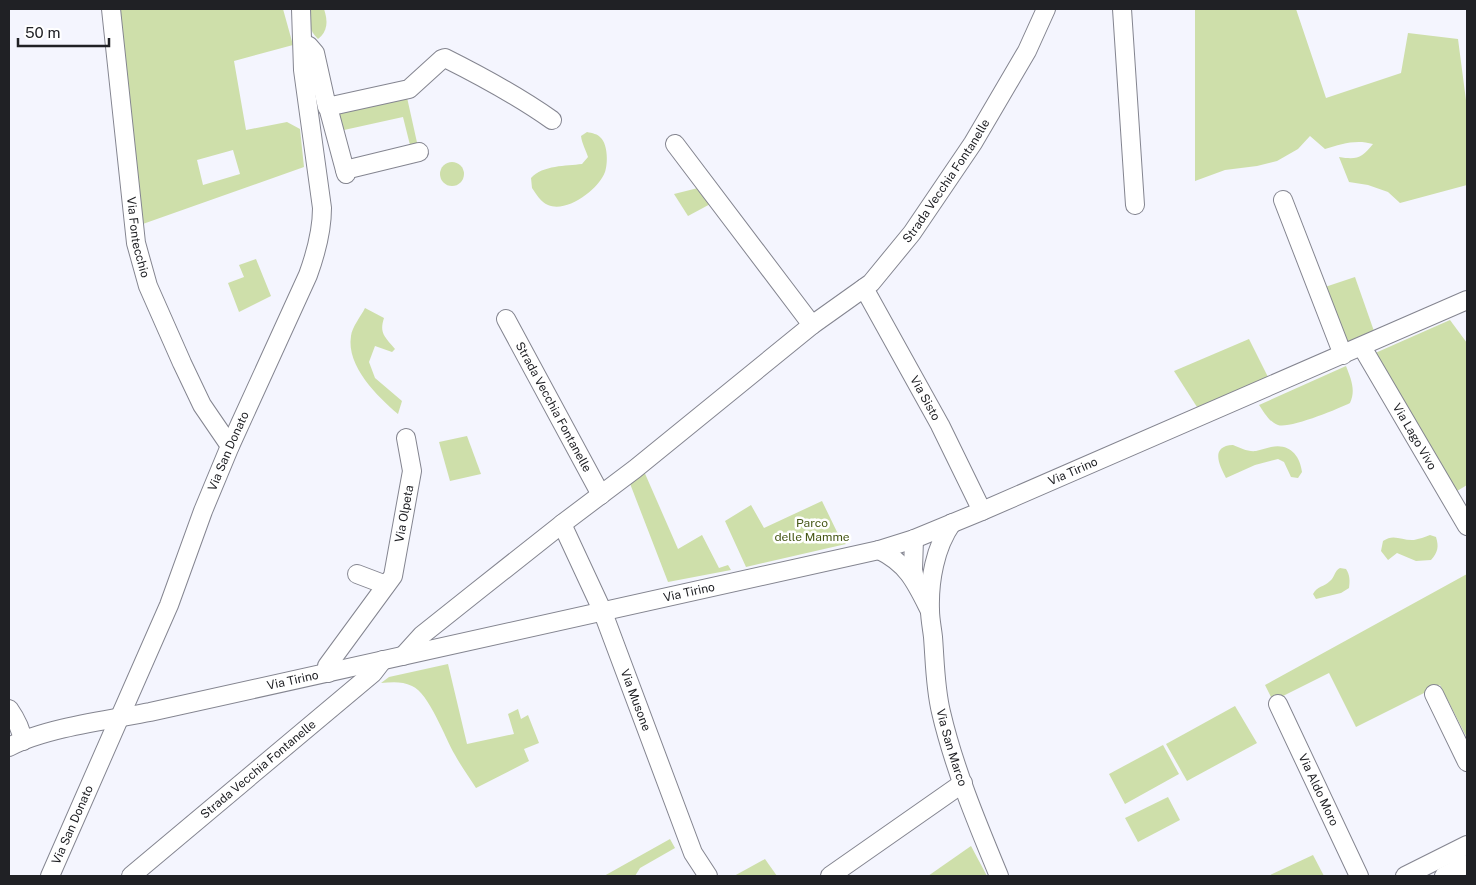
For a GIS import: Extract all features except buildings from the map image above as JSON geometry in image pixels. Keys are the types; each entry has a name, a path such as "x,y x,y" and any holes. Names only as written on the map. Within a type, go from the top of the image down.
{"street":[{"name":"Via Fontecchio","path":"111,9 136,243 148,286 186,371 202,405 230,446"},
{"name":"Via San Donato","path":"50,876 169,605 203,511 230,446 308,274 315,254 322,221 322,208 303,70 301,9"},
{"name":"Strada Vecchia Fontanelle","path":"403,656 422,635 650,457 812,325 871,283 912,233 973,143 1027,51 1046,9"},
{"path":"1122,9 1135,205"},
{"path":"303,43 309,46 315,53 327,108 345,172 419,152"},
{"path":"328,107 408,89 445,58 523,99 552,120"},
{"path":"675,144 812,325"},
{"path":"1283,200 1343,355"},
{"name":"Via Sisto","path":"864,288 940,426 982,511"},
{"name":"Via Tirino","path":"16,744 62,730 328,673 602,610 879,550 914,539 982,511 1467,300"},
{"name":"Strada Vecchia Fontanelle","path":"506,319 601,495"},
{"name":"Via Lago Vivo","path":"1362,347 1467,526"},
{"name":"Via Olpeta","path":"328,673 327,666 392,576 412,470 406,438"},
{"name":"Via San Marco","path":"830,876 963,783 941,712 930,611 933,571 942,538 952,523"},
{"name":"Via Musone","path":"562,524 602,610 693,853 708,876"},
{"path":"914,539 928,557 933,571"},
{"name":"Via San Marco","path":"914,539 916,583"},
{"name":"Via San Marco","path":"879,550 900,563 916,583 930,611"},
{"path":"357,574 386,585"},
{"name":"Strada Vecchia Fontanelle","path":"131,876 373,673 383,660"},
{"path":"1434,694 1467,762"},
{"name":"Via Aldo Moro","path":"1278,704 1359,876"},
{"path":"9,709 21,731 16,744"},
{"path":"963,783 976,821 999,876"},
{"path":"1405,876 1467,845"},
{"path":"1444,876 1467,864"}],"green space":[{"path":"117,9 283,9 293,45 234,61 246,130 287,122 300,129 304,167 140,225","holes":["233,150 240,174 203,185 197,160"]},
{"path":"309,9 324,9 326,26 324,33 318,39 310,25"},
{"path":"1195,9 1296,9 1326,98 1401,73 1408,33 1458,39 1467,108 1467,185 1400,203 1388,192 1368,185 1349,182 1339,157 1359,157 1373,144 1355,142 1325,149 1310,136 1298,149 1277,161 1257,166 1225,170 1195,181"},
{"path":"406,93 418,147 411,149 403,117 344,130 352,162 334,112"},
{"path":"587,132 601,138 605,145 607,164 601,179 589,192 573,203 556,207 545,204 532,188 531,178 548,168 582,164 588,157 581,136"},
{"path":"452,162 461,165 464,174 461,183 452,186 443,183 440,174 443,165"},
{"path":"702,187 714,202 688,216 674,194"},
{"path":"256,259 271,296 239,312 228,283 244,277 239,265"},
{"path":"1355,277 1375,334 1347,346 1322,288"},
{"path":"365,308 384,318 383,331 395,349 392,352 375,346 369,362 375,378 402,401 398,414 373,390 358,369 353,358 351,336"},
{"path":"1450,320 1467,343 1467,485 1452,494 1373,354"},
{"path":"1249,339 1269,379 1197,407 1174,371"},
{"path":"1346,366 1353,394 1350,403 1344,406 1314,418 1292,424 1278,425 1267,417 1259,405"},
{"path":"467,436 481,474 450,481 439,442"},
{"path":"1233,445 1244,450 1253,451 1277,446 1283,447 1296,456 1302,472 1298,478 1291,477 1284,462 1278,459 1255,465 1226,478 1219,462 1219,452 1226,446"},
{"path":"643,469 678,549 702,535 719,568 728,565 731,570 668,582 629,481"},
{"name":"Parco delle Mamme","path":"822,501 839,536 841,535 846,544 746,567 725,521 751,505 764,528"},
{"path":"1430,535 1436,537 1437,544 1436,552 1431,560 1416,561 1397,553 1388,560 1381,551 1383,541 1387,539 1394,537 1414,540"},
{"path":"1340,568 1347,571 1349,588 1341,593 1316,599 1313,594 1315,591 1330,581"},
{"path":"1467,574 1467,738 1440,685 1356,727 1329,673 1273,701 1265,685"},
{"path":"448,664 467,744 514,734 508,714 518,709 521,719 528,715 539,743 524,749 529,761 476,788 455,755 430,706 418,690 404,683 381,683 389,677"},
{"path":"1235,706 1257,743 1187,781 1166,744"},
{"path":"1163,745 1179,774 1125,804 1109,774"},
{"path":"1168,797 1180,820 1138,842 1125,818"},
{"path":"670,839 675,848 640,868 635,876 604,876"},
{"path":"971,846 987,876 928,876"},
{"path":"1313,855 1324,876 1268,876"},
{"path":"765,859 777,876 734,876"}]}
